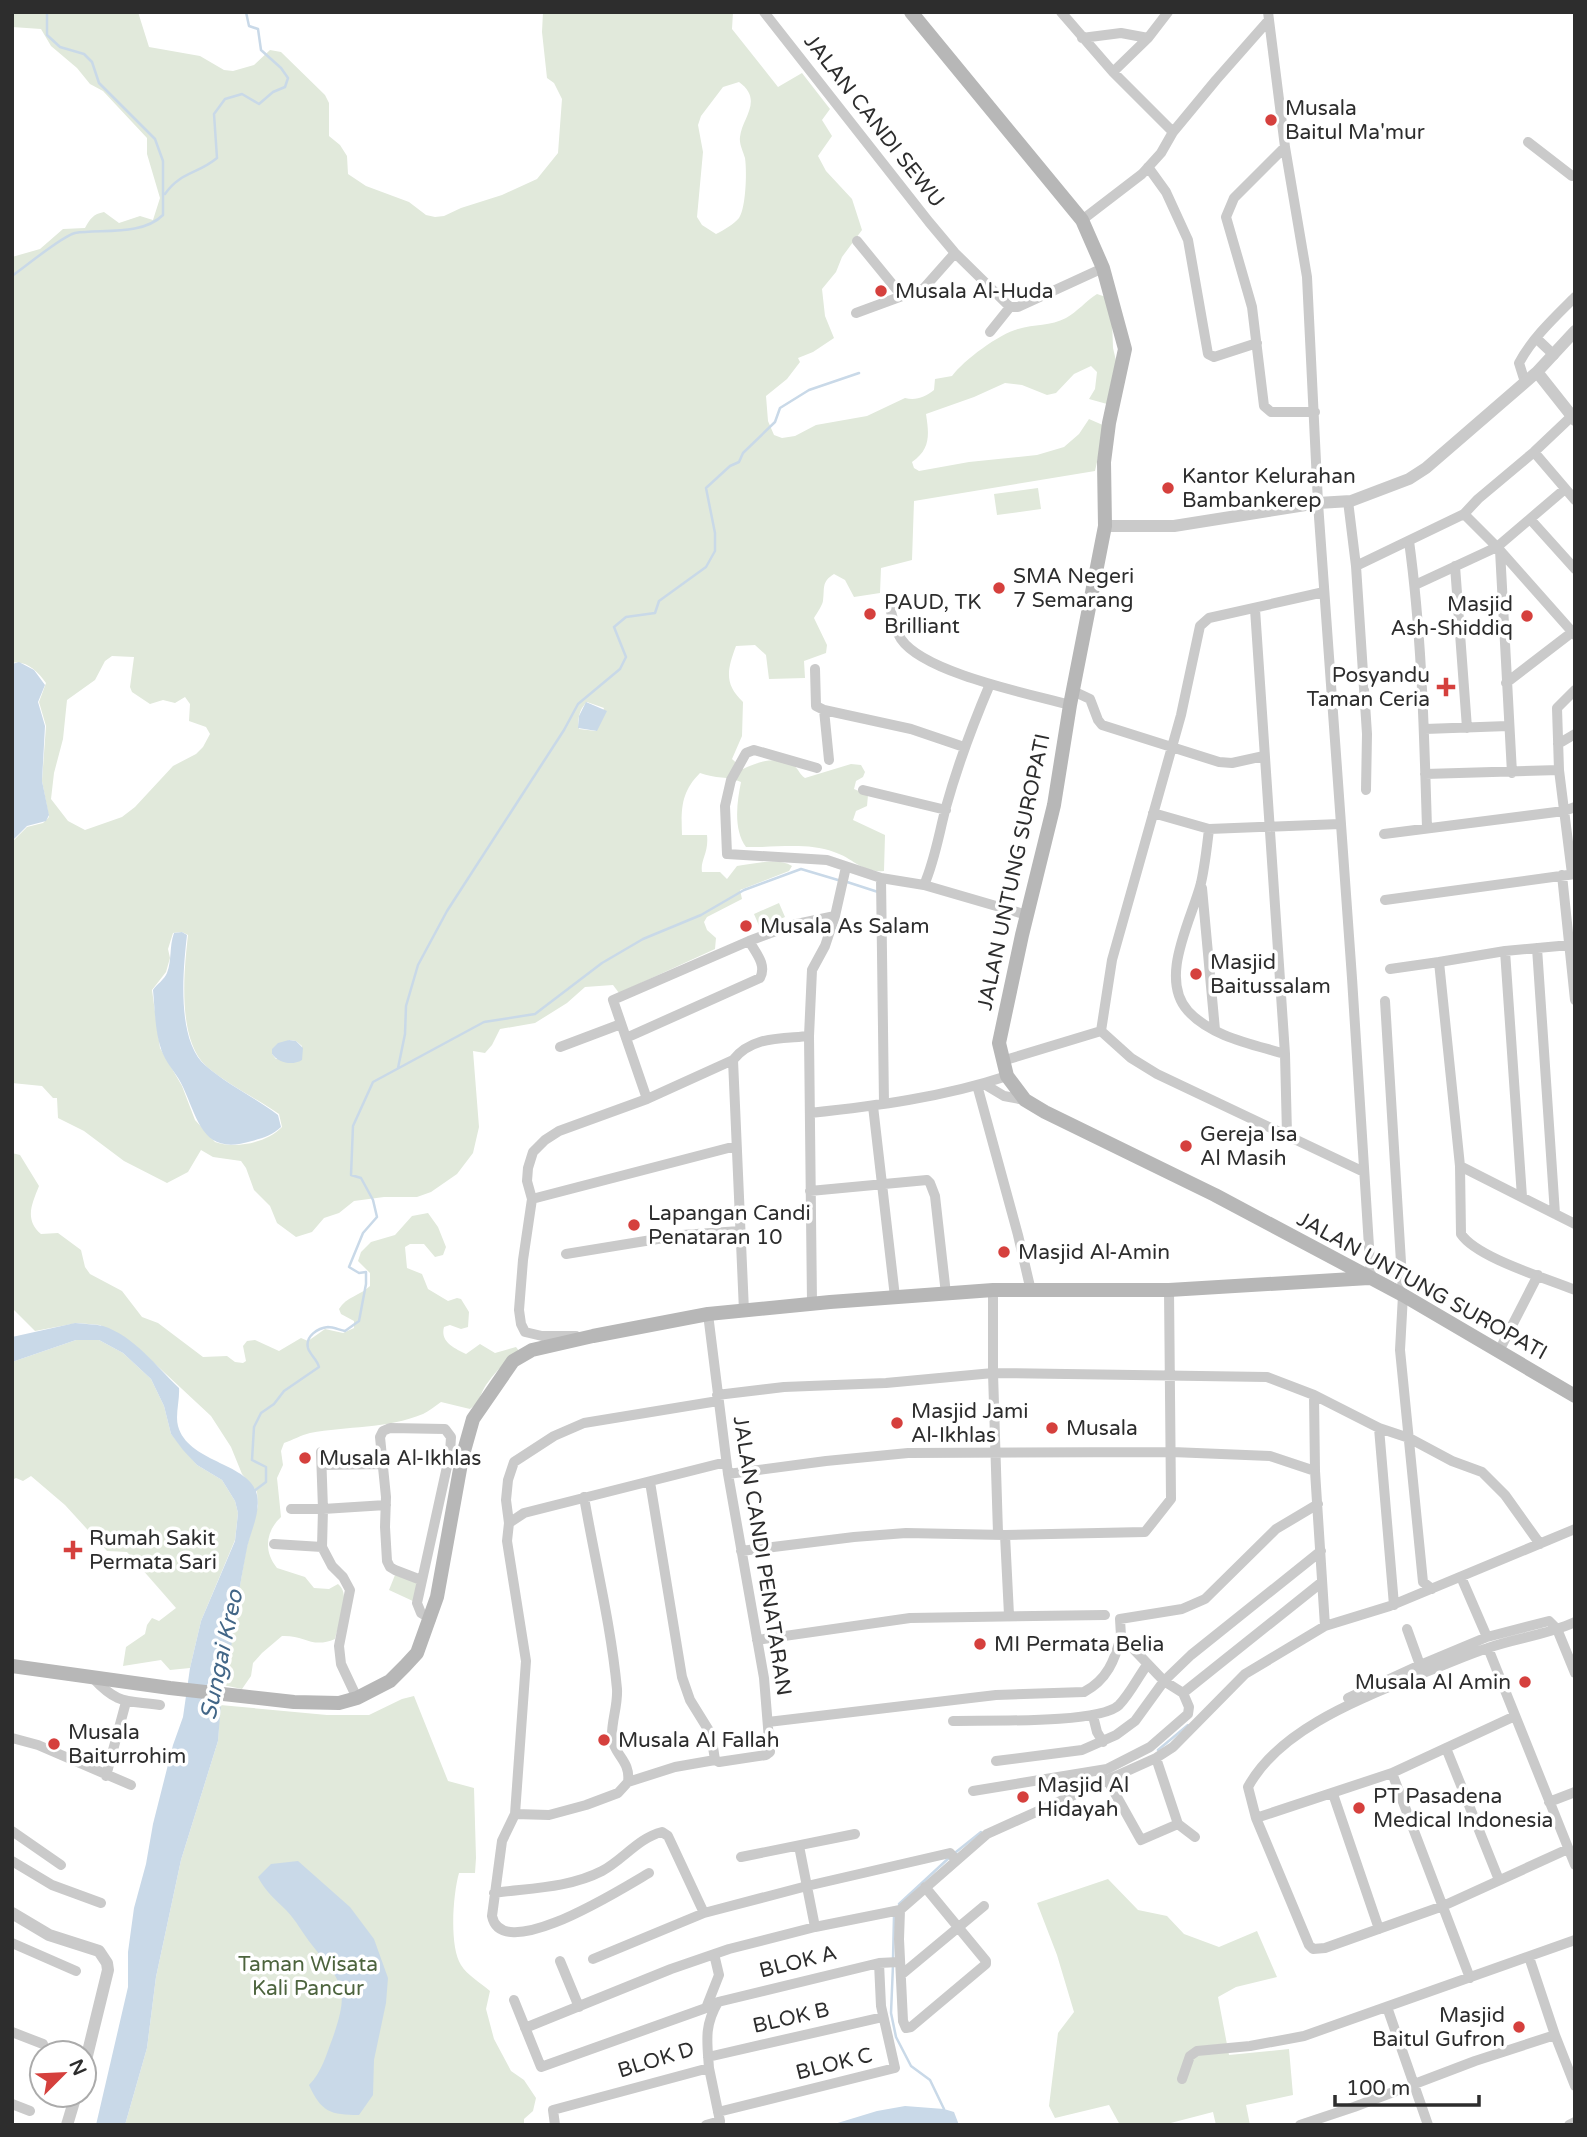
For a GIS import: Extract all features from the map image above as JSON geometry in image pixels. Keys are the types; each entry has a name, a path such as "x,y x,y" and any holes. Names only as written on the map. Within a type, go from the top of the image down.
{"main road":[{"name":"JALAN UNTUNG SUROPATI","path":"911,12 1082,220 1103,268 1125,349 1109,423 1104,462 1105,526 1071,698 1054,805 999,1042 1007,1076 1024,1100 1045,1112 1215,1195 1403,1295 1575,1396"},
{"path":"12,1666 170,1688 319,1703 338,1703 357,1698 390,1681 417,1653 437,1597 462,1458 473,1419 513,1361 531,1350 708,1314 812,1304 993,1290 1169,1290 1371,1278"}],"street":[{"name":"JALAN CANDI SEWU","path":"764,12 955,253 1010,307"},
{"path":"1061,12 1113,72 1174,132"},
{"path":"1113,72 1168,12"},
{"path":"1082,220 1148,167 1161,153 1174,132 1268,17"},
{"path":"1268,17 1285,147 1307,276 1318,503 1353,978 1371,1278"},
{"path":"1082,38 1121,33 1147,38"},
{"path":"1528,142 1574,176"},
{"path":"1285,147 1234,198 1226,217 1252,307 1264,406 1271,412 1315,412"},
{"path":"1148,167 1166,192 1188,240 1208,354 1214,357 1257,343"},
{"path":"857,241 902,296"},
{"path":"856,313 924,288 955,253"},
{"path":"990,332 1010,307 1018,307 1103,268"},
{"path":"1525,382 1519,363 1536,338 1575,297"},
{"path":"1105,526 1174,526 1318,503 1348,501 1392,486 1426,468 1537,372 1575,331"},
{"path":"1536,338 1554,355"},
{"path":"1356,566 1464,514 1574,416 1537,372"},
{"path":"1534,452 1575,500"},
{"path":"1415,585 1498,549 1565,489"},
{"path":"1348,501 1356,566 1367,734 1366,790"},
{"path":"1464,514 1574,632 1506,683"},
{"path":"1531,519 1575,569"},
{"path":"1409,541 1415,585 1427,828"},
{"path":"1498,549 1512,772"},
{"path":"1455,566 1467,728"},
{"path":"1101,1031 1112,960 1202,623 1209,618 1324,592"},
{"path":"890,608 901,639 926,659 990,684 1092,701 1102,725 1200,757 1224,763 1264,756"},
{"path":"1255,609 1285,1054 1287,1134"},
{"path":"815,669 815,704 824,710 911,729 964,747"},
{"path":"925,885 934,862 964,747 990,684"},
{"path":"1575,690 1557,708 1559,770 1569,809 1570,945 1575,1000"},
{"path":"824,710 829,760"},
{"path":"1424,729 1508,726"},
{"path":"1558,744 1575,734"},
{"path":"817,768 754,750 746,753 731,780 725,806 725,852 730,856 827,860 844,876 880,888 925,885 1027,915"},
{"path":"1425,774 1559,770"},
{"path":"863,790 946,810"},
{"path":"1384,834 1569,809"},
{"path":"1153,813 1209,829 1340,824"},
{"path":"1209,829 1201,881 1176,964 1174,980 1177,992 1187,1010 1215,1030 1231,1038 1285,1054"},
{"path":"1385,900 1570,874"},
{"path":"812,1304 809,1036 812,970 825,946 844,876"},
{"path":"1201,881 1215,1030"},
{"path":"880,888 878,1105 882,1185 895,1297"},
{"path":"647,1099 613,1000 749,941 792,925 835,916"},
{"path":"626,1038 760,978 764,972 763,965 749,941"},
{"path":"1390,969 1505,951 1570,945"},
{"path":"1537,948 1555,1214"},
{"path":"1505,951 1522,1197"},
{"path":"1443,961 1460,1166 1461,1234 1466,1242 1483,1252 1575,1290"},
{"path":"1385,1001 1403,1295 1399,1350 1423,1581 1433,1589"},
{"path":"560,1047 621,1024"},
{"path":"1101,1031 1131,1058 1157,1074 1364,1172"},
{"path":"1002,1061 1101,1031"},
{"path":"593,1336 534,1335 526,1332 521,1324 519,1310 523,1260 532,1199 527,1181 533,1152 559,1131 647,1099 733,1060 742,1049 758,1041 809,1036"},
{"path":"733,1060 744,1311"},
{"path":"810,1113 878,1105 981,1085 1007,1076"},
{"path":"981,1085 1004,1096 1024,1100"},
{"path":"981,1085 1031,1291"},
{"path":"532,1199 736,1146"},
{"path":"1460,1166 1555,1214 1573,1219"},
{"path":"810,1191 927,1180 935,1196 946,1294"},
{"path":"566,1254 682,1235 740,1231"},
{"path":"1499,1351 1538,1275"},
{"path":"993,1290 995,1454 1009,1615"},
{"path":"741,1551 855,1537 906,1534 1145,1532 1171,1499 1169,1290"},
{"name":"JALAN CANDI PENATARAN","path":"708,1314 726,1462 764,1678 770,1752 766,1755 717,1761"},
{"path":"649,1873 583,1910 554,1924 536,1929 503,1931 497,1928 492,1916 502,1841 515,1814 526,1661 507,1541 508,1480 514,1462 554,1436 584,1423 783,1387 887,1383 993,1373 1267,1377 1314,1395 1379,1427 1409,1438 1452,1461 1482,1472 1505,1495 1540,1544"},
{"path":"1314,1395 1315,1471 1325,1626"},
{"path":"1379,1427 1394,1605"},
{"path":"421,1580 390,1567 387,1561 386,1505 380,1437 383,1431 390,1428 445,1429 451,1437 450,1453 421,1580 418,1609 430,1619"},
{"path":"321,1452 321,1547 350,1590 340,1646 341,1664 357,1698"},
{"path":"728,1475 908,1453 1172,1452 1270,1456 1315,1471"},
{"path":"509,1523 524,1513 726,1462"},
{"path":"322,1465 383,1464"},
{"path":"515,1814 541,1816 586,1805 618,1793 628,1782 675,1767 717,1761 711,1734 690,1700 682,1677 650,1482"},
{"path":"584,1497 615,1673 617,1703 612,1736 614,1745 624,1758 629,1774 628,1782"},
{"path":"768,1722 996,1695 1084,1692 1108,1672 1116,1656 1121,1636 1120,1619 1182,1609 1205,1599 1276,1529 1318,1504"},
{"path":"291,1509 386,1505"},
{"path":"525,2028 714,1954 815,1927 896,1910 925,1887 953,1857 987,1834 1156,1758 1173,1746 1245,1674 1325,1626 1394,1605 1575,1529"},
{"path":"274,1544 321,1547"},
{"path":"996,1760 1083,1750 1103,1742 1135,1721 1164,1681 1206,1643 1321,1551"},
{"path":"1461,1577 1575,1865"},
{"path":"1183,1693 1322,1582"},
{"path":"757,1640 910,1618 1105,1615"},
{"path":"1348,1698 1420,1665 1487,1642 1557,1629 1575,1622"},
{"path":"1408,1629 1420,1665"},
{"path":"1557,1629 1575,1673"},
{"path":"972,1791 1107,1769 1150,1747 1188,1714 1189,1707 1183,1693 1164,1681 1121,1636"},
{"path":"1487,1642 1310,1725 1272,1755 1248,1787 1256,1818 1312,1949 1325,1948 1443,1906 1568,1849"},
{"path":"953,1721 1093,1716 1105,1713 1118,1705 1147,1665"},
{"path":"93,1678 109,1695 126,1702 160,1705"},
{"path":"106,1776 126,1702"},
{"path":"1093,1716 1103,1742"},
{"path":"1256,1818 1392,1773 1515,1716"},
{"path":"12,1738 38,1745 131,1785"},
{"path":"1446,1748 1499,1880"},
{"path":"1156,1758 1178,1824 1195,1837"},
{"path":"1392,1773 1471,1978"},
{"path":"1107,1779 1141,1840 1178,1824"},
{"path":"1549,1802 1575,1792"},
{"path":"1333,1794 1379,1929"},
{"path":"12,1831 61,1865"},
{"path":"494,1892 581,1880 605,1870 626,1851 662,1832 668,1836 704,1913"},
{"path":"741,1857 855,1834"},
{"path":"799,1846 815,1927"},
{"path":"593,1959 704,1913 807,1886 953,1857"},
{"path":"12,1861 52,1885 101,1903"},
{"path":"896,1910 890,1962 901,1976 906,2028 911,2027 986,1964 925,1887"},
{"path":"901,1976 984,1906"},
{"path":"12,1913 49,1935 99,1951 107,1963 108,1970 91,2039"},
{"path":"1182,2079 1190,2056 1197,2051 1250,2046 1304,2036 1575,1940"},
{"path":"12,1943 76,1971"},
{"path":"514,2000 541,2067 706,2008 719,1975 714,1954"},
{"path":"1529,1957 1575,2086"},
{"path":"560,1961 579,2007"},
{"name":"BLOK A","path":"718,2002 890,1962"},
{"name":"BLOK C","path":"719,2117 895,2068 883,2017 890,1962"},
{"name":"BLOK D","path":"555,2125 553,2110 708,2062 706,2041 709,2017 718,2002"},
{"path":"1387,2007 1428,2125"},
{"name":"BLOK B","path":"708,2062 883,2017"},
{"path":"12,2032 30,2039"},
{"path":"1300,2125 1326,2118 1475,2060 1555,2035"},
{"path":"706,2125 719,2117 708,2062"},
{"path":"12,2104 30,2111"},
{"path":"1569,2125 1575,2122"}],"green space":[{"path":"12,12 138,12 149,47 200,56 224,70 233,71 254,65 270,50 281,52 325,95 329,103 329,136 340,145 347,156 348,174 366,186 409,202 426,215 435,217 502,195 537,179 558,153 562,99 554,83 547,78 542,32 543,12 733,12 732,29 778,87 802,73 830,109 822,120 832,136 818,156 826,171 852,199 862,230 822,289 825,316 834,338 798,358 800,362 787,379 766,396 768,421 774,435 782,438 795,436 816,425 867,416 905,398 924,396 934,390 935,379 952,376 973,355 1001,336 1018,329 1060,321 1097,294 1106,297 1112,319 1113,348 1118,369 1107,404 1089,399 1095,389 1097,372 1091,366 1074,374 1056,393 1047,395 1022,385 1005,383 926,414 926,446 912,462 914,468 919,471 969,462 1037,455 1064,447 1079,434 1089,419 1105,426 1095,471 914,501 912,560 881,568 880,593 854,597 845,580 834,574 827,580 822,603 814,618 827,645 826,653 804,661 805,678 769,679 766,655 755,645 736,646 729,676 733,689 743,702 742,736 732,759 743,769 781,760 795,767 805,778 851,764 861,765 865,772 863,777 856,781 854,789 868,795 867,806 856,811 853,820 885,835 884,871 870,870 824,849 802,846 746,847 738,824 737,807 741,782 700,773 686,794 682,809 682,835 707,835 702,872 720,872 727,879 737,866 773,862 792,866 789,871 740,890 742,899 707,917 704,922 707,930 716,938 715,949 619,993 613,985 585,987 567,1003 535,1023 500,1029 485,1053 473,1051 479,1127 473,1153 457,1174 431,1192 417,1197 354,1201 339,1213 324,1218 312,1232 296,1237 277,1223 270,1206 254,1190 241,1161 213,1157 201,1150 188,1172 167,1183 124,1161 84,1131 58,1118 57,1098 53,1098 42,1086 12,1083 12,842 27,827 43,823 49,817 42,781 46,726 39,702 46,683 27,665 12,663 12,257 40,249 63,229 85,228 92,217 100,213 104,212 119,223 140,216 153,220 160,198 147,154 147,138 103,91 90,84 77,68 51,46 41,29 12,27","holes":["739,82 746,89 751,102 740,137 746,164 743,206 739,218 716,234 702,225 697,217 703,152 698,125 701,116 723,87","112,656 134,657 130,687 132,692 150,704 163,700 175,703 185,697 190,704 189,721 206,727 210,734 196,754 173,766 135,807 122,817 85,830 68,821 51,799 54,773 63,739 67,700 95,680 105,661","587,702 604,708 596,731 579,729 578,721","182,932 188,935 185,1004 190,1039 197,1054 206,1066 223,1079 279,1114 282,1127 276,1133 241,1145 223,1144 215,1142 195,1120 182,1086 160,1048 152,990 166,972 170,958 168,949 173,933","289,1040 302,1046 302,1059 276,1059 272,1054"]},
{"path":"1038,488 1041,509 997,515 994,494"},
{"path":"779,903 785,917 760,928 754,914"},
{"path":"12,1153 20,1155 39,1186 31,1217 41,1234 58,1233 81,1250 85,1267 90,1274 122,1291 142,1317 158,1323 203,1357 227,1356 235,1362 243,1363 246,1361 243,1346 247,1341 255,1340 279,1351 301,1338 308,1341 325,1329 343,1333 354,1328 354,1321 341,1314 339,1309 370,1286 370,1273 358,1261 361,1252 371,1242 395,1235 412,1216 428,1213 438,1227 446,1247 443,1255 435,1257 424,1244 410,1244 405,1247 407,1268 422,1274 428,1289 448,1301 461,1299 469,1312 468,1327 444,1327 446,1341 466,1354 480,1344 495,1353 516,1347 519,1351 494,1375 470,1409 441,1402 423,1414 409,1419 310,1433 284,1443 281,1451 283,1465 277,1478 281,1517 269,1535 268,1548 277,1568 305,1577 314,1588 329,1589 338,1584 342,1589 344,1602 335,1639 320,1643 282,1636 253,1663 251,1676 242,1689 223,1685 246,1550 258,1506 257,1492 242,1474 231,1447 211,1416 137,1347 100,1325 77,1323 35,1331 12,1308"},
{"path":"76,1340 99,1340 123,1353 151,1379 164,1406 171,1434 197,1465 222,1480 235,1501 238,1513 235,1540 201,1621 190,1668 170,1670 161,1660 123,1666 126,1647 145,1634 152,1618 159,1621 176,1608 127,1552 107,1551 65,1505 31,1476 23,1481 16,1478 12,1480 12,1362"},
{"path":"395,1575 418,1583 415,1602 389,1590"},
{"name":"Taman Wisata Kali Pancur","path":"414,1696 448,1781 474,1788 475,1873 459,1873 454,1906 455,1946 464,1969 490,1991 486,2009 494,2039 511,2071 524,2080 536,2098 533,2111 524,2119 524,2125 125,2125 147,2048 156,1977 181,1860 218,1741 220,1705 327,1715 369,1715"},
{"path":"1108,1879 1138,1910 1167,1916 1184,1934 1219,1947 1257,1931 1277,1977 1236,1987 1218,1997 1229,2055 1289,2049 1293,2095 1246,2105 1250,2125 1216,2125 1213,2112 1163,2125 1120,2125 1109,2105 1055,2118 1049,2106 1058,2033 1074,2012 1057,1955 1037,1903"}],"water":[{"path":"19,662 34,670 45,685 38,702 45,726 42,781 49,815 46,821 27,826 12,841 12,664"},
{"path":"586,702 607,711 597,731 578,728 579,716"},
{"path":"182,932 187,935 183,985 186,1023 196,1055 223,1079 278,1115 281,1127 268,1136 236,1144 223,1144 213,1140 199,1123 181,1083 160,1047 153,990 167,973 174,933"},
{"path":"296,1041 303,1048 302,1060 286,1063 272,1054 272,1049 278,1043"},
{"name":"Sungai Kreo","path":"75,1323 103,1326 125,1337 144,1352 179,1388 177,1422 184,1438 206,1456 244,1476 252,1484 258,1502 247,1546 231,1649 223,1678 218,1741 181,1860 156,1977 147,2048 125,2125 96,2125 128,1987 128,1952 134,1908 173,1745 183,1717 190,1668 201,1621 235,1541 238,1513 235,1501 222,1480 197,1465 171,1434 164,1406 151,1379 123,1353 99,1340 76,1340 12,1362 12,1337"},
{"path":"298,1861 350,1907 374,1939 388,1978 386,2003 374,2060 373,2095 359,2115 328,2110 318,2101 309,2085 320,2069 333,2037 341,2007 340,1987 293,1918 267,1891 258,1877 271,1864"},
{"path":"905,2106 954,2112 959,2125 831,2125 877,2111"}],"waterway":[{"path":"12,276 69,235 133,229 154,222 163,215 163,161 155,139 99,83 92,62 84,54 60,47 47,35 47,12"},
{"path":"165,194 177,181 217,158 214,114 225,99 242,94 259,104 273,92 285,87 288,78 261,50 258,29 249,26 246,12"},
{"path":"398,1068 405,1034 406,1006 418,965 447,911 578,704 620,669 626,657 614,627 626,617 655,613 659,601 706,567 715,551 715,533 706,488 730,466 739,462 743,453 775,422 780,408 809,390 859,373"},
{"path":"254,1491 266,1482 266,1467 252,1460 254,1427 261,1413 274,1404 284,1391 319,1367 308,1348 308,1340 313,1333 328,1327 345,1331 359,1321 366,1272 359,1273 349,1267 363,1233 377,1217 373,1200 361,1178 351,1175 353,1126 373,1082 484,1022 535,1014 602,963 643,939 701,915 744,890 801,869 838,880"},
{"path":"844,881 878,892"},
{"path":"1158,1750 1188,1725"},
{"path":"956,1852 981,1832"},
{"path":"899,1904 951,1856"},
{"path":"893,1959 894,1916"},
{"path":"893,1965 891,2013 896,2037 911,2066 930,2080 944,2109"}],"place":[{"name":"Musala Baitul Ma'mur","path":"1271,120"},
{"name":"Musala Al-Huda","path":"881,291"},
{"name":"Kantor Kelurahan Bambankerep","path":"1168,488"},
{"name":"SMA Negeri 7 Semarang","path":"999,588"},
{"name":"PAUD, TK Brilliant","path":"870,614"},
{"name":"Masjid Ash-Shiddiq","path":"1527,616"},
{"name":"Posyandu Taman Ceria","path":"1446,687"},
{"name":"Musala As Salam","path":"746,926"},
{"name":"Masjid Baitussalam","path":"1196,974"},
{"name":"Gereja Isa Al Masih","path":"1186,1146"},
{"name":"Lapangan Candi Penataran 10","path":"634,1225"},
{"name":"Masjid Al-Amin","path":"1004,1252"},
{"name":"Masjid Jami Al-Ikhlas","path":"897,1423"},
{"name":"Musala","path":"1052,1428"},
{"name":"Musala Al-Ikhlas","path":"305,1458"},
{"name":"Rumah Sakit Permata Sari","path":"73,1550"},
{"name":"MI Permata Belia","path":"980,1644"},
{"name":"Musala Al Amin","path":"1525,1682"},
{"name":"Musala Al Fallah","path":"604,1740"},
{"name":"Musala Baiturrohim","path":"54,1744"},
{"name":"Masjid Al Hidayah","path":"1023,1797"},
{"name":"PT Pasadena Medical Indonesia","path":"1359,1808"},
{"name":"Masjid Baitul Gufron","path":"1519,2027"}]}
